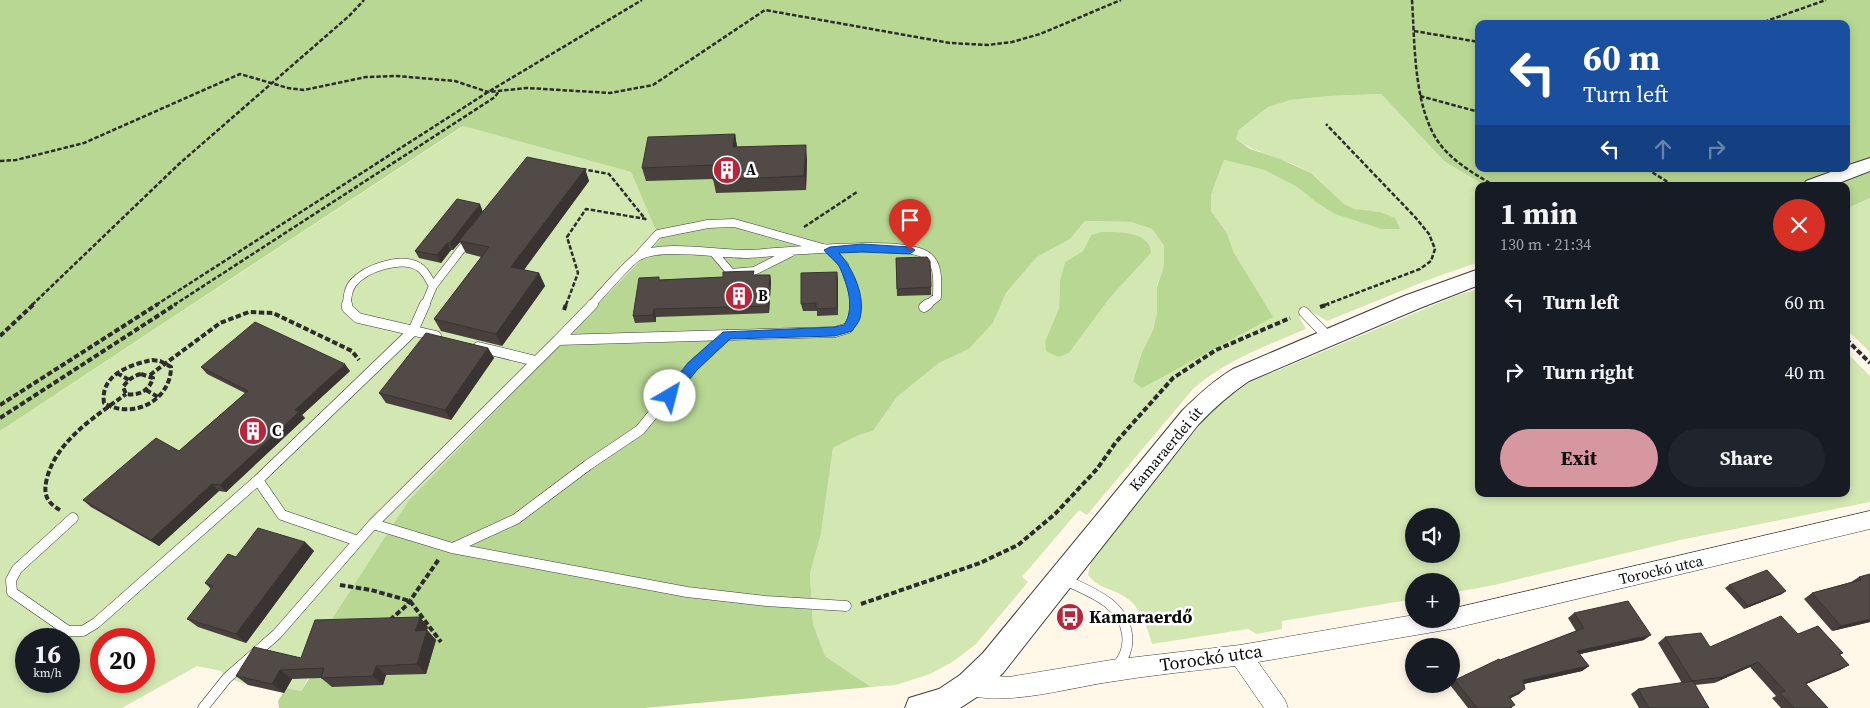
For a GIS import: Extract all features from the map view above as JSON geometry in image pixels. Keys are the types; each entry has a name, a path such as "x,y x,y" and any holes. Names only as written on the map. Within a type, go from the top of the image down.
{"street":[{"path":"1850,172 1870,164"},
{"path":"1823,182 1849,172"},
{"name":"Kamaraerdei út","path":"919,708 945,701 970,685 993,663 1190,418 1209,398 1225,385 1241,375 1453,285 1475,278"},
{"name":"Torockó utca","path":"1460,617 1870,520"},
{"name":"Torockó utca","path":"970,685 1009,688 1111,671 1240,655 1405,627"},
{"path":"1240,655 1277,708"}],"lane":[{"path":"203,708 227,678 277,634 373,524 558,340 658,234 708,224 734,223 830,250 844,265 855,298 854,318 848,328 835,332 558,340"},
{"path":"73,518 17,569 11,580 12,592 68,631 83,631 96,624 258,480 413,331 433,286 473,234"},
{"path":"638,256 654,252 793,252 899,248 921,252 930,258 936,267 937,297 924,307"},
{"path":"714,253 731,273 754,272 793,252"},
{"path":"433,286 427,275 418,266 405,264 386,265 367,272 354,282 346,295 347,308 358,318 442,338"},
{"path":"1304,312 1328,338"},
{"path":"450,547 516,519 588,465 640,430 692,366 727,335"},
{"path":"470,345 536,361"},
{"path":"258,480 282,515 358,541"},
{"path":"373,524 450,547 686,592 766,601 846,606"},
{"path":"1061,578 1116,609 1127,629 1128,647 1124,659 1111,671"}],"path":[{"path":"0,336 179,164 349,16 364,0"},
{"path":"0,405 488,92 642,0"},
{"path":"0,161 16,160 84,143 240,74 288,88 304,90 366,77 397,76 455,81 488,92 527,88 610,93 653,85 765,10 950,43 979,45 1011,42 1041,34 1121,0"},
{"path":"1412,0 1419,96 1442,147 1462,166 1488,182"},
{"path":"1769,20 1826,0"},
{"path":"1414,31 1475,41"},
{"path":"0,418 487,103 499,91"},
{"path":"1419,96 1475,111"},
{"path":"846,606 856,606 894,594 980,563 1018,545 1055,514 1085,482 1116,442 1173,378 1216,350 1304,312 1349,297 1420,269 1431,261 1435,249 1429,234 1415,216 1326,124"},
{"path":"580,169 609,174 658,234"},
{"path":"1652,172 1668,182"},
{"path":"786,238 820,219 857,192"},
{"path":"565,332 562,314 578,274 567,237 586,209 646,219"},
{"path":"126,394 123,387 129,380 138,375 150,376 220,323 249,312 273,313 352,351 367,375"},
{"path":"1850,343 1870,363"},
{"path":"144,361 166,363 171,367 172,372 169,385 158,397 150,403 122,411 108,407 102,398 110,378 117,373 144,361"},
{"path":"117,373 129,380"},
{"path":"73,518 49,503 44,492 51,464 69,441 108,407 126,394 136,395 146,390 152,383 153,378 150,376"},
{"path":"146,390 158,397"},
{"path":"382,625 396,616 410,602 450,547"},
{"path":"322,582 371,590 410,602 441,642"}],"green space":[{"path":"0,0 1870,0 1870,198 1850,207 1850,182 1478,182 1444,161 1381,94 1291,100 1268,107 1239,130 1236,139 1250,149 1280,159 1311,173 1344,204 1354,209 1380,212 1395,218 1400,229 1381,229 1335,214 1297,187 1264,170 1224,160 1211,195 1211,211 1227,233 1234,253 1273,317 1142,388 1133,381 1142,352 1153,330 1157,312 1157,287 1164,265 1164,246 1152,229 1131,222 1085,221 1070,239 1037,257 1006,293 993,323 969,349 939,363 897,397 873,431 859,435 833,448 821,534 810,574 813,624 825,656 871,687 644,708 279,708 278,701 286,688 301,691 309,679 325,630 409,500 660,240 631,172 463,126 0,431"},
{"path":"1381,94 1444,161 1478,182 1475,182 1475,263 1433,278 1327,321 1312,312 1299,317 1306,329 1247,354 1206,379 1193,389 1087,515 1079,510 1022,577 1028,582 976,644 954,661 930,674 896,685 871,687 825,656 813,624 810,574 821,534 833,448 859,435 873,431 897,397 939,363 969,349 993,323 1006,293 1037,257 1070,239 1085,221 1131,222 1152,229 1164,246 1164,265 1157,286 1157,312 1153,330 1142,352 1133,381 1234,253 1227,233 1211,211 1211,195 1224,160 1264,170 1297,187 1317,203 1336,214 1381,229 1380,212 1360,211 1347,206 1309,172 1253,149 1236,139 1239,130 1268,107 1291,100","holes":["1101,232 1117,233 1151,253 1109,299 1069,353 1045,341 1059,308 1060,280 1065,262 1083,251 1091,235"]},
{"path":"464,126 631,172 660,240 409,500 301,691 286,688 284,693 248,685 227,678 221,671 197,666 155,690 155,628 90,628 90,693 149,693 122,708 0,708 0,431"},
{"path":"1870,198 1870,352 1850,333 1850,207"},
{"path":"1101,232 1132,234 1145,240 1151,253 1109,299 1069,353 1058,357 1046,351 1045,341 1059,308 1060,280 1065,262 1083,251 1091,235"},
{"path":"1475,290 1475,497 1850,497 1850,356 1870,376 1870,502 1680,540 1494,585 1460,591 1460,573 1405,573 1405,600 1282,621 1282,629 1257,634 1248,629 1152,644 1141,614 1131,602 1118,593 1098,584 1088,575 1092,558 1214,408 1250,382 1458,295"}],"building":[{"path":"735,134 733,147 806,145 804,176 713,180 715,165 642,168 648,137"},
{"path":"527,157 585,169 511,267 539,273 496,334 434,319 489,247 459,241"},
{"path":"457,199 480,204 450,243 447,243 437,255 415,251"},
{"path":"927,257 930,261 931,287 897,289 896,258"},
{"path":"754,271 753,275 770,275 768,306 654,309 653,315 633,316 639,278 659,277 659,280 723,277 723,272"},
{"path":"837,272 837,308 816,309 816,303 801,304 801,273"},
{"name":"C","path":"255,322 345,364 295,410 299,412 220,485 212,484 151,540 83,500 156,438 179,451 248,391 201,367"},
{"path":"426,333 488,348 445,410 379,393"},
{"path":"258,528 305,542 236,634 187,619 213,586 205,583 228,554 236,557"},
{"path":"1767,570 1786,591 1748,606 1729,585"},
{"path":"1870,574 1870,619 1841,626 1812,593 1861,580 1859,577"},
{"path":"1628,601 1651,635 1577,651 1589,666 1523,680 1525,689 1509,697 1515,705 1509,708 1477,708 1460,686 1460,678 1499,659 1584,628 1574,613"},
{"path":"1781,616 1798,634 1818,626 1843,653 1839,654 1849,665 1805,683 1828,708 1794,708 1780,693 1785,691 1758,662 1722,677 1692,681 1665,637 1701,633 1710,647"},
{"path":"420,617 415,631 427,630 417,664 376,666 373,676 321,678 324,668 280,670 272,684 236,676 254,647 301,658 315,620"},
{"path":"1693,681 1709,708 1649,708 1638,689"}],"place":[{"name":"A","path":"727,170"},
{"name":"B","path":"739,296"},
{"name":"C","path":"253,431"},
{"name":"Kamaraerdő","path":"1070,617"}],"route":[{"path":"670,396 692,366 727,335 835,332 848,328 854,318 855,298 844,265 830,250 862,248 899,248 910,250"}]}
